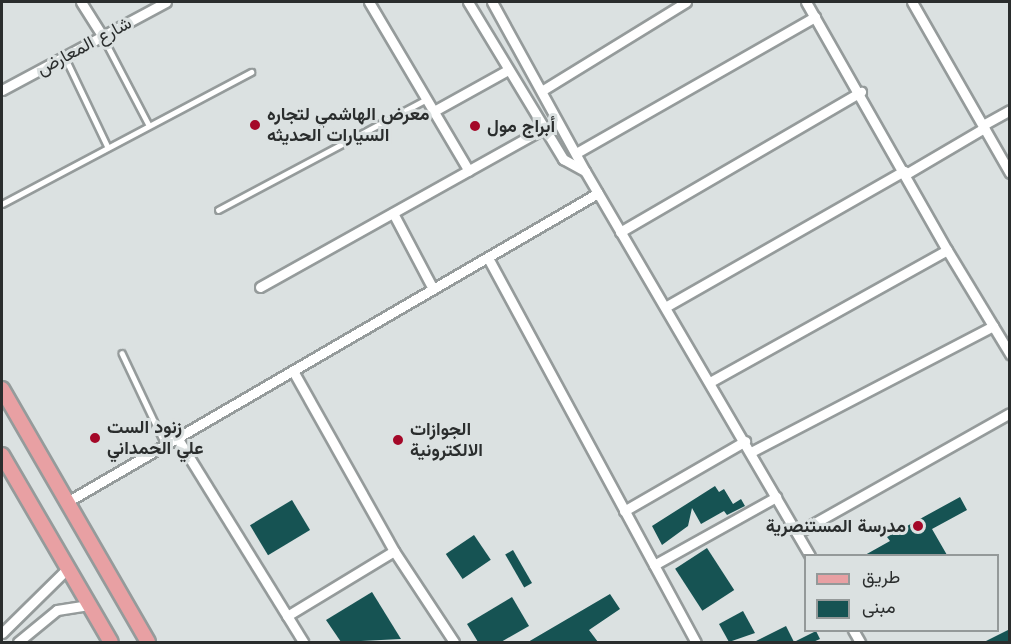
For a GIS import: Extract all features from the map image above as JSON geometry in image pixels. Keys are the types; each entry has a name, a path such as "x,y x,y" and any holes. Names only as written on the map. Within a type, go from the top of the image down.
{"main road":[{"path":"2,389 148,642"},
{"path":"2,455 111,642"}],"street":[{"path":"81,2 103,37"},
{"name":"شارع المعارض","path":"2,90 165,2"},
{"path":"369,2 469,171"},
{"path":"468,2 567,164 585,171"},
{"path":"492,2 578,152 585,171 620,232 667,306 809,554"},
{"path":"543,90 686,2"},
{"path":"806,2 861,92 947,250 1010,354"},
{"path":"912,2 1010,173"},
{"path":"578,152 815,17"},
{"path":"434,111 508,70"},
{"path":"620,232 861,92"},
{"path":"667,306 1010,110"},
{"path":"260,287 545,128"},
{"path":"67,502 176,436 293,371 598,193"},
{"path":"393,213 434,289"},
{"path":"710,382 947,250"},
{"path":"488,258 696,642"},
{"path":"751,452 993,326"},
{"path":"293,371 394,551 454,642"},
{"path":"797,533 1010,413"},
{"path":"176,436 303,642"},
{"path":"624,511 745,441"},
{"path":"654,565 776,496"},
{"path":"287,616 394,551"},
{"path":"68,568 3,630 18,642 57,610 89,605"}],"lane":[{"path":"103,37 149,125"},
{"path":"65,57 108,147"},
{"path":"2,204 250,72"},
{"path":"218,210 427,99"},
{"path":"122,353 165,444"}],"building":[{"path":"715,486 719,492 724,489 733,504 741,499 745,506 727,515 724,511 701,524 692,508 688,526 662,545 652,526"},
{"name":"مدرسة المستنصرية","path":"960,497 967,510 932,529 946,554 867,554 890,541 887,537"},
{"path":"292,500 310,530 268,555 250,525"},
{"path":"474,535 491,560 463,579 446,554"},
{"path":"707,548 734,590 702,611 675,569"},
{"path":"513,550 532,583 524,587 505,554"},
{"path":"372,592 401,639 341,642 326,620"},
{"path":"610,594 620,609 589,630 598,642 528,642"},
{"path":"512,597 529,626 501,642 478,642 467,624"},
{"path":"743,611 755,633 729,642 719,624"},
{"path":"786,626 794,642 754,642"},
{"path":"1010,629 1010,642 984,642"},
{"path":"816,632 820,639 813,642 794,642"}],"place":[{"name":"معرض الهاشمي لتجاره السيارات الحديثه","path":"255,125"},
{"name":"أبراج مول","path":"475,126"},
{"name":"زنود الست علي الحمداني","path":"95,438"},
{"name":"الجوازات الالكترونية","path":"398,440"},
{"name":"مدرسة المستنصرية","path":"918,526"}]}
